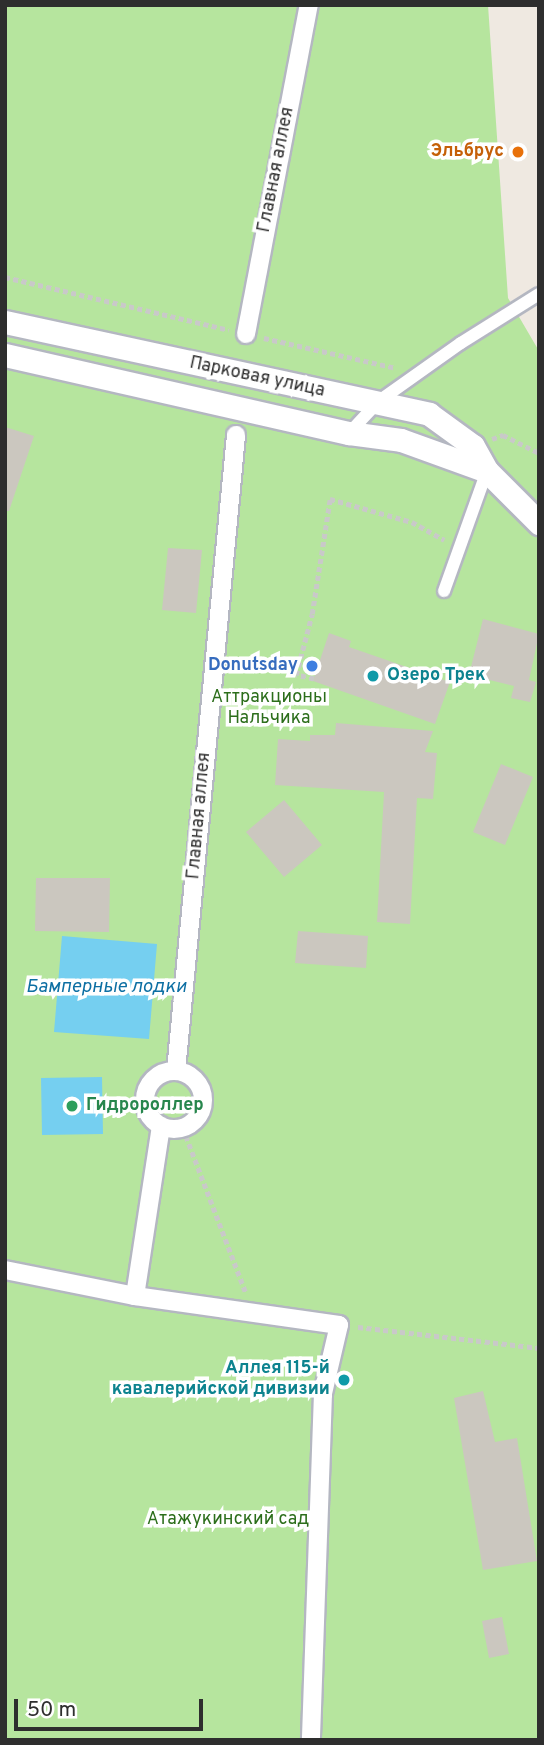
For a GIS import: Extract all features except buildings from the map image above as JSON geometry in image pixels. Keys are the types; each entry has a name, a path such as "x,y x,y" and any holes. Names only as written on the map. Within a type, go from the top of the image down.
{"street":[{"name":"Главная аллея","path":"246,334 309,5"},
{"name":"Парковая улица","path":"5,322 254,378 379,401 429,414 452,428 473,446 487,471 539,523"},
{"name":"Парковая улица","path":"5,355 349,433 401,440 487,471"},
{"name":"Главная аллея","path":"176,1071 236,435"},
{"path":"176,1071 193,1078 202,1094 200,1112 195,1120 182,1128 161,1126 147,1112 146,1092 157,1076 176,1071"},
{"path":"135,1296 161,1126"},
{"path":"5,1270 135,1296 340,1325 323,1392 311,1740"}],"lane":[{"path":"349,433 379,401 461,343 539,294"},
{"path":"444,590 487,471"}],"path":[{"path":"488,440 503,435 539,453"},
{"path":"314,678 296,675 312,614 330,499 412,522 460,549"},
{"path":"182,1128 254,1313"},
{"path":"340,1325 539,1348"}],"green space":[{"path":"5,5 488,5 508,298 539,351 539,1740 5,1740"}],"water":[{"name":"Бамперные лодки","path":"62,936 157,944 149,1039 54,1032"},
{"name":"Гидророллер","path":"102,1077 103,1134 42,1135 41,1078"}],"place":[{"name":"Эльбрус","path":"518,152"},
{"name":"Donutsday","path":"312,666"},
{"name":"Озеро Трек","path":"373,676"},
{"name":"Гидророллер","path":"72,1106"},
{"name":"Аллея 115-й кавалерийской дивизии","path":"344,1380"}],"park label":[{"name":"Аттракционы Нальчика","path":"269,709"},
{"name":"Атажукинский сад","path":"228,1520"}]}
